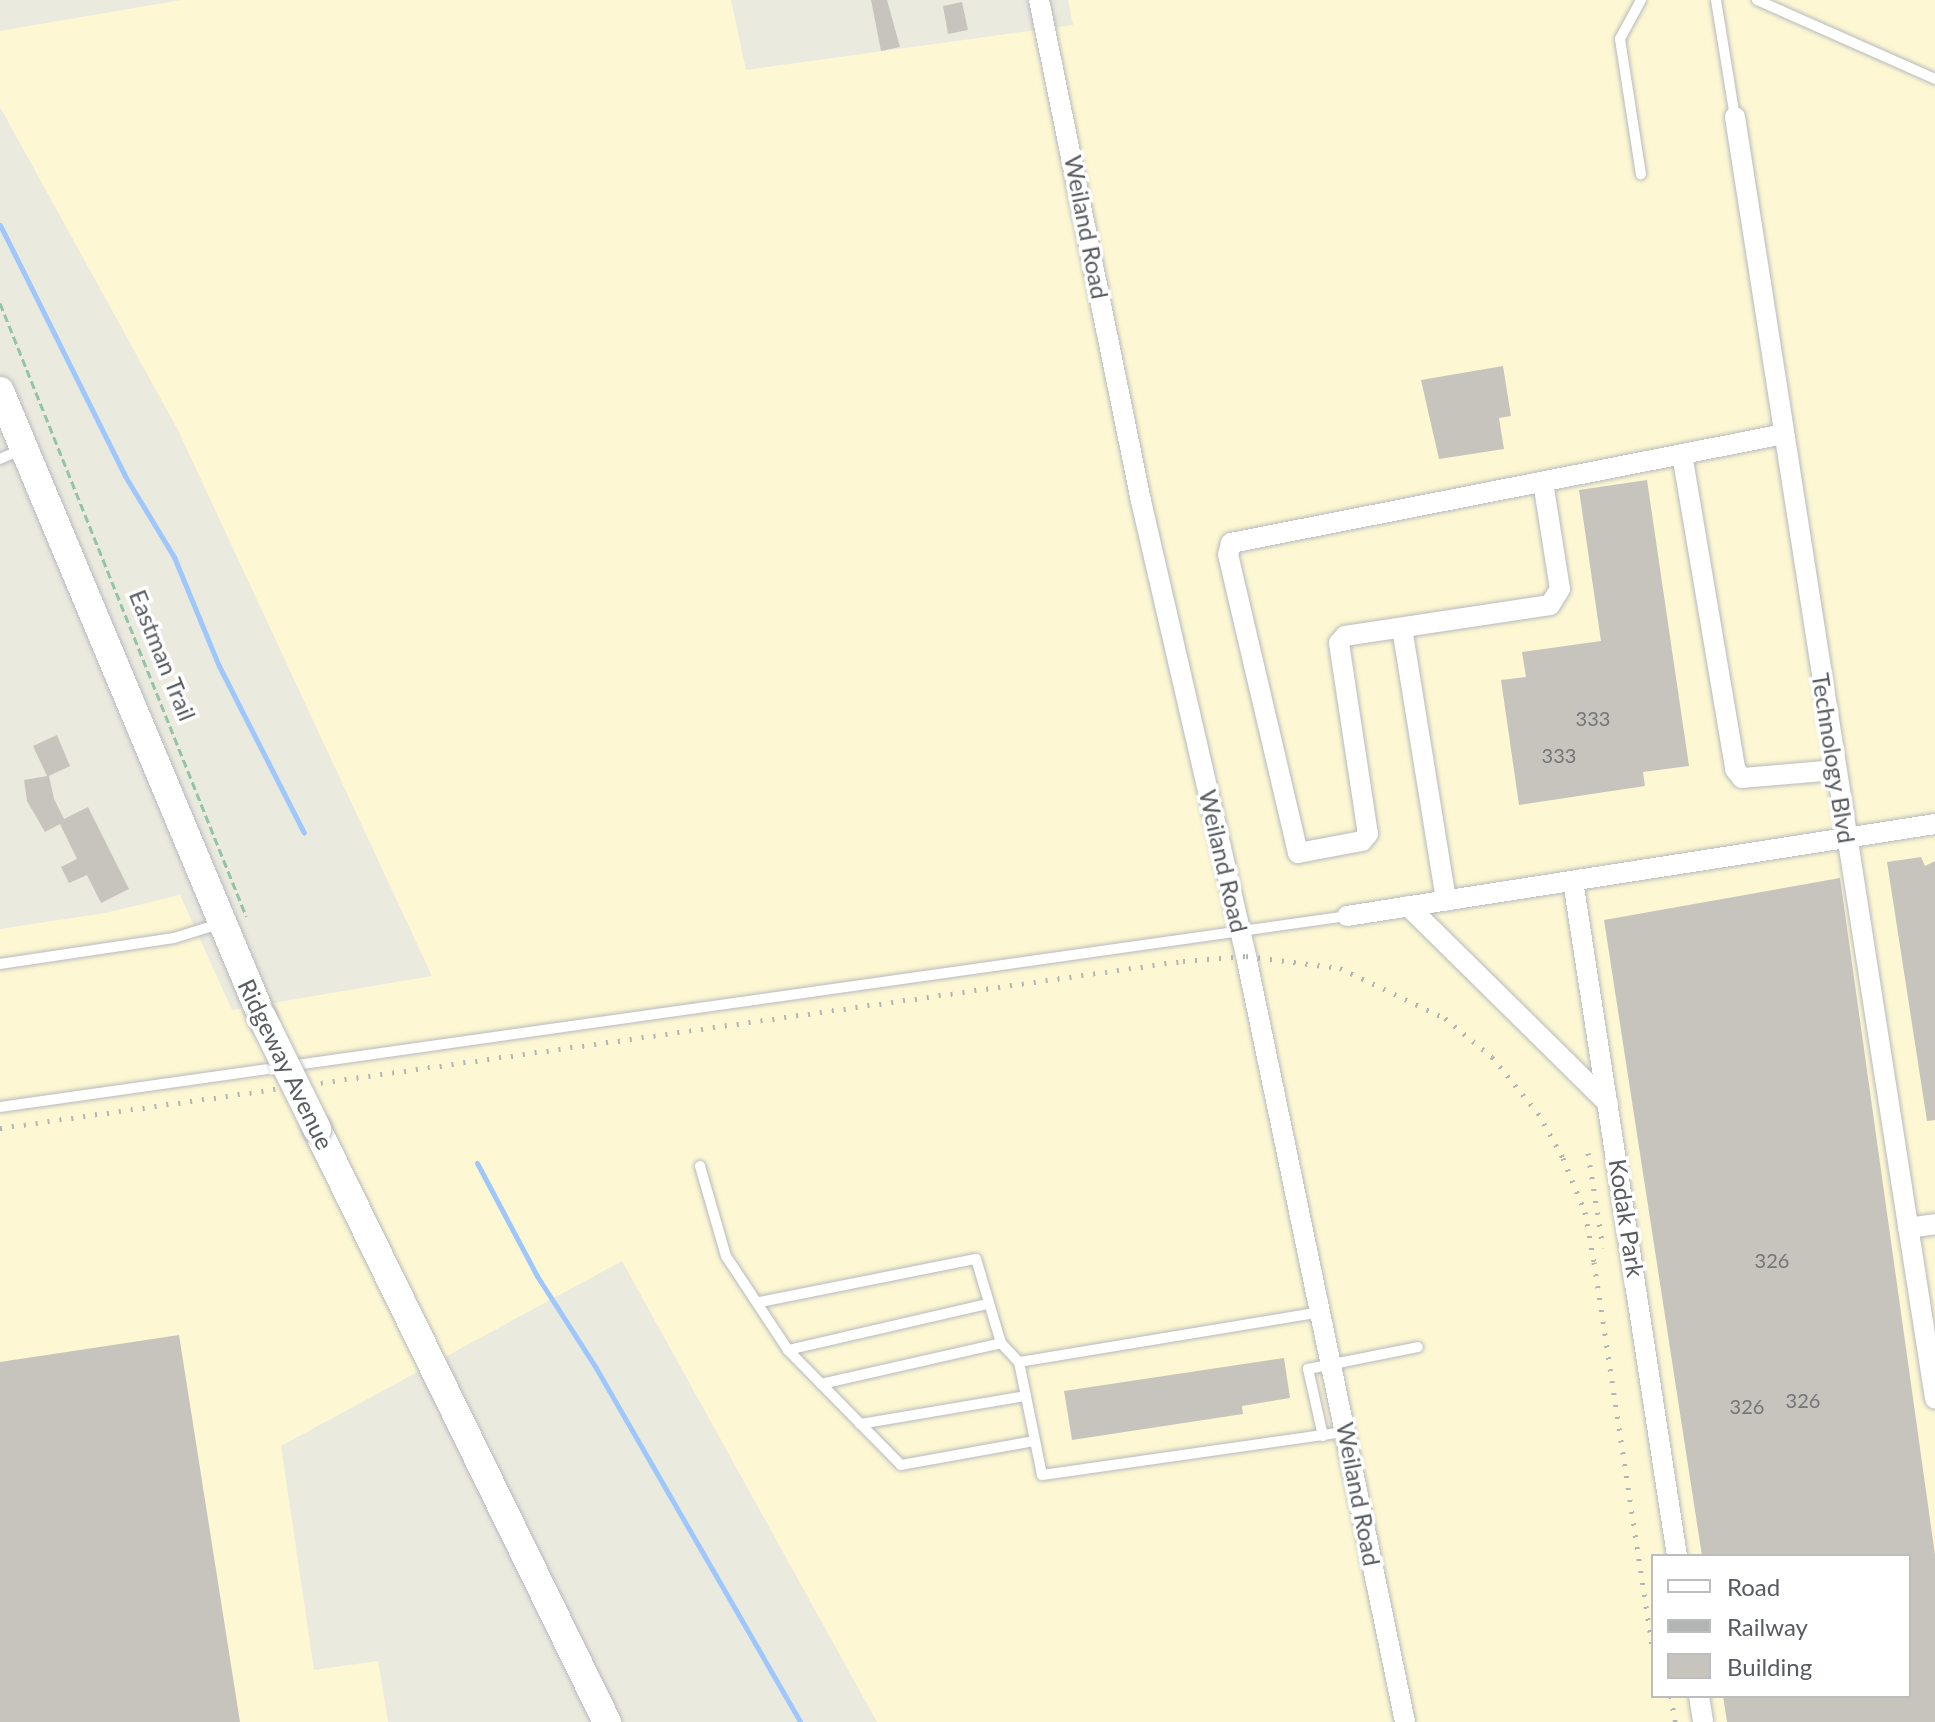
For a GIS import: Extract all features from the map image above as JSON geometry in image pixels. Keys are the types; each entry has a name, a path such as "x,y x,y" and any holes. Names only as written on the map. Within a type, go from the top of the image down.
{"main road":[{"name":"Ridgeway Avenue","path":"0,391 12,454 219,924 607,1722"}],"street":[{"name":"Weiland Road","path":"1039,0 1141,501 1240,931 1333,1365 1401,1721"},
{"name":"Technology Blvd","path":"1735,117 1935,1398"},
{"path":"1543,482 1560,589 1556,600 1345,636 1339,643 1368,834 1362,841 1301,854 1296,849 1228,555 1231,543 1784,434"},
{"path":"1682,454 1735,769 1742,778 1835,770"},
{"path":"1402,628 1446,900"},
{"path":"1347,916 1935,824"},
{"name":"Kodak Park","path":"1573,881 1677,1554"},
{"path":"1408,906 1608,1103"},
{"path":"1908,1228 1935,1224"},
{"path":"1699,1698 1703,1722"}],"lane":[{"path":"1641,0 1620,39 1641,174"},
{"path":"1716,0 1735,117"},
{"path":"1757,0 1935,79"},
{"path":"0,1107 1347,916"},
{"path":"0,964 174,938 219,924"},
{"path":"700,1166 726,1256 760,1302 788,1350 901,1465 1035,1441"},
{"path":"760,1302 976,1259 1001,1343 1019,1362 1042,1475 1346,1432"},
{"path":"788,1350 988,1304"},
{"path":"1019,1362 1321,1312"},
{"path":"821,1384 1001,1343"},
{"path":"1323,1436 1308,1369 1418,1347"},
{"path":"860,1424 1026,1396"}],"path":[{"name":"Eastman Trail","path":"0,303 238,888 250,930"}],"shaded area":[{"path":"181,0 731,0 746,70 1073,25 1068,0 1935,0 1935,1722 877,1722 622,1261 281,1446 314,1670 378,1661 388,1722 0,1722 0,929 105,913 180,895 232,1010 432,976 178,430 0,107 0,31"}],"building":[{"path":"871,0 887,0 900,47 881,51"},
{"path":"962,2 968,30 948,34 943,6"},
{"path":"1503,366 1511,416 1499,418 1504,449 1439,459 1421,380"},
{"path":"1647,480 1689,766 1643,772 1645,786 1519,805 1501,680 1526,677 1522,652 1601,641 1579,490"},
{"path":"57,735 70,766 49,776 54,799 64,819 88,807 129,889 101,903 87,875 69,883 61,867 77,859 60,824 45,832 27,801 24,780 47,776 33,746"},
{"path":"1921,857 1925,866 1935,861 1935,1120 1927,1121 1887,862"},
{"path":"1840,878 1935,1555 1935,1722 1727,1722 1723,1698 1911,1698 1911,1554 1702,1554 1604,920"},
{"path":"179,1335 240,1722 0,1722 0,1362"},
{"path":"1284,1358 1290,1398 1242,1406 1243,1414 1072,1440 1064,1391"}],"waterway":[{"path":"0,225 125,476 174,557 219,666 304,833"},
{"path":"477,1163 537,1276 596,1368 800,1722"}],"railway":[{"path":"0,1128 1183,961 1246,956 1340,968 1445,1018 1492,1057 1538,1113 1563,1158 1585,1212 1651,1640"},
{"path":"1588,1153 1603,1248"},
{"path":"1671,1698 1675,1722"}]}
